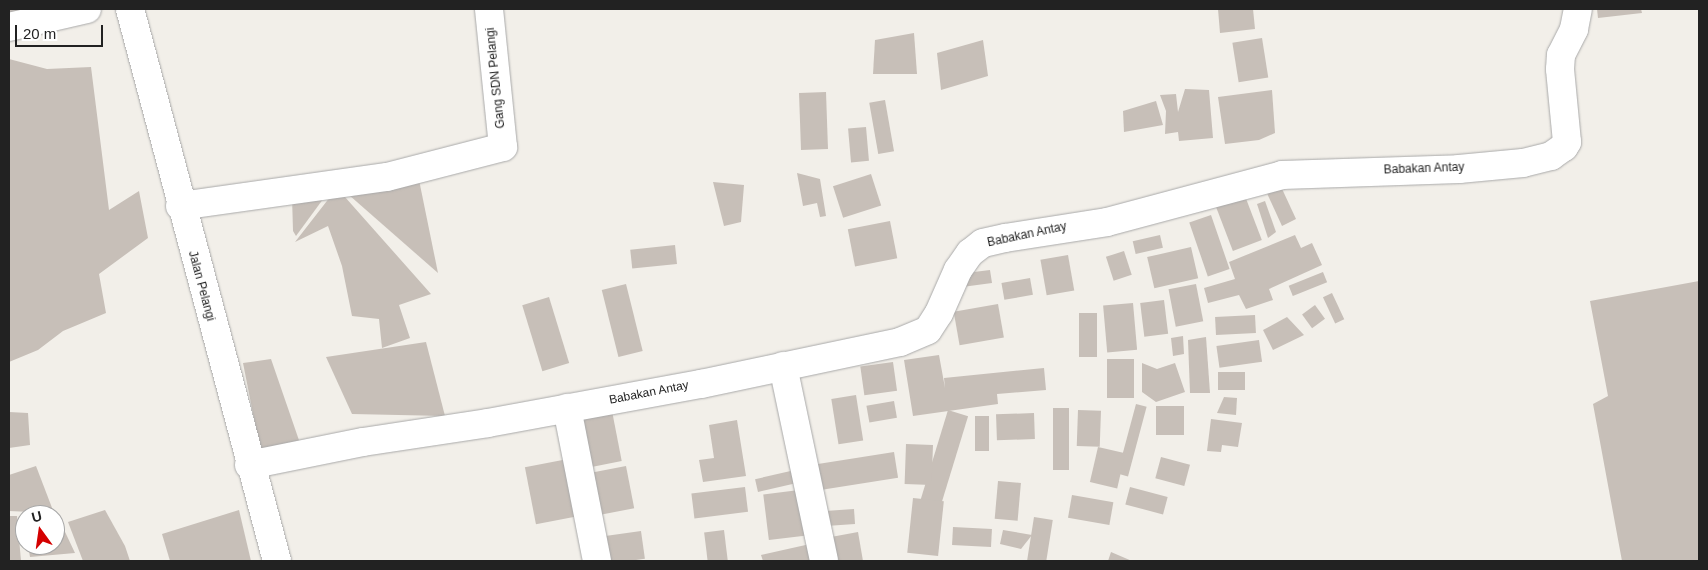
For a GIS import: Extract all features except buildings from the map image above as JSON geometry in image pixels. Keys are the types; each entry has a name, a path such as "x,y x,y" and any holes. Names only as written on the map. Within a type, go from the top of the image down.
{"street":[{"path":"9,27 87,9"},
{"name":"Jalan Pelangi","path":"130,9 180,206 249,465 277,561"},
{"name":"Gang SDN Pelangi","path":"180,206 387,177 452,163 503,147 490,9"},
{"name":"Babakan Antay","path":"249,465 363,442 567,408 892,344 923,333 939,313 958,270 970,253 983,243 1056,228 1107,222 1282,175 1459,169 1523,163 1550,156 1564,147 1567,142 1560,88 1561,62 1578,9"},
{"path":"783,366 824,561"},
{"path":"567,408 597,561"}]}
